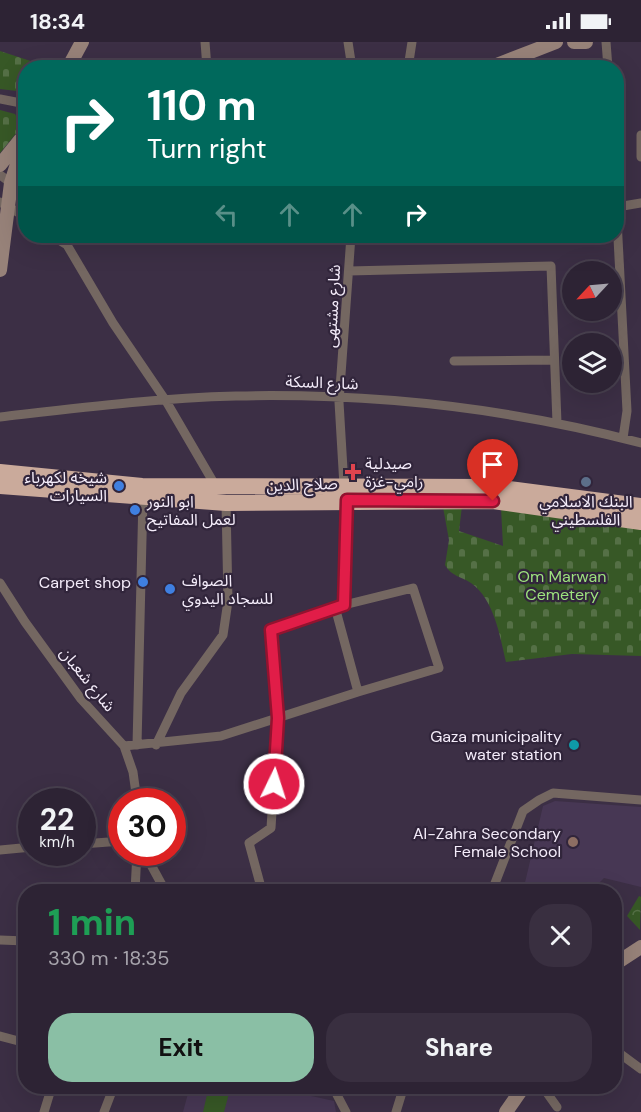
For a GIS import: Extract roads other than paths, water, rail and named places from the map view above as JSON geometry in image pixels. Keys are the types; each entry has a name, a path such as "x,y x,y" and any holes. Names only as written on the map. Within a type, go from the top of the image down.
{"highway":[{"name":"صلاح الدين","path":"0,472 142,486 215,485 493,501 641,522"},
{"name":"صلاح الدين","path":"0,486 226,503 346,493 494,487 641,506"}],"street":[{"path":"72,60 82,42"},
{"path":"205,42 206,60"},
{"path":"348,42 351,60"},
{"path":"409,60 412,42"},
{"path":"510,60 556,42"},
{"path":"574,42 586,42"},
{"path":"606,42 607,60"},
{"path":"0,99 18,102"},
{"path":"641,135 641,156"},
{"path":"0,165 18,144"},
{"path":"0,270 6,179 18,153"},
{"path":"624,206 641,203"},
{"path":"4,204 18,212"},
{"path":"64,243 67,245 112,323 166,400 215,485"},
{"name":"شارع مشتهى","path":"351,243 342,396 339,402 346,493 339,606 358,692"},
{"path":"619,243 627,411 623,438"},
{"path":"349,271 551,266 557,423"},
{"path":"454,361 554,360"},
{"name":"شارع السكة","path":"0,417 166,400 234,396 342,396 516,415 641,443"},
{"path":"137,745 143,497"},
{"path":"156,744 182,693 223,635 228,601 226,503"},
{"name":"شارع شعبان","path":"0,582 25,623 81,699 124,746 133,772 135,788"},
{"path":"124,746 221,736 278,718 358,692 439,668 413,588 339,606 271,630 278,718 271,828 249,843 260,884"},
{"path":"495,884 523,811 539,800 553,793 641,800"},
{"path":"0,850 18,848"},
{"path":"135,884 136,866"},
{"path":"152,866 161,884"},
{"path":"0,940 18,941"},
{"path":"622,959 641,947"},
{"path":"0,1036 18,1041"},
{"path":"622,1055 641,1069"},
{"path":"45,1112 50,1094"},
{"path":"104,1112 111,1094"},
{"path":"337,1094 346,1112"},
{"path":"396,1112 402,1094"},
{"path":"506,1112 518,1094"},
{"path":"548,1094 557,1107"}],"place":[{"name":"صيدلية رامي-غزة","path":"353,472"},
{"name":"البنك الاسلامي الفلسطيني","path":"586,482"},
{"name":"شيخه لكهرباء السيارات","path":"119,486"},
{"name":"ابو النور لعمل المفاتيح","path":"135,510"},
{"name":"Carpet shop","path":"143,582"},
{"name":"الصواف للسجاد اليدوي","path":"170,589"},
{"name":"Gaza municipality water station","path":"574,745"},
{"name":"Al-Zahra Secondary Female School","path":"573,842"}],"park label":[{"name":"Om Marwan Cemetery","path":"562,585"}]}
